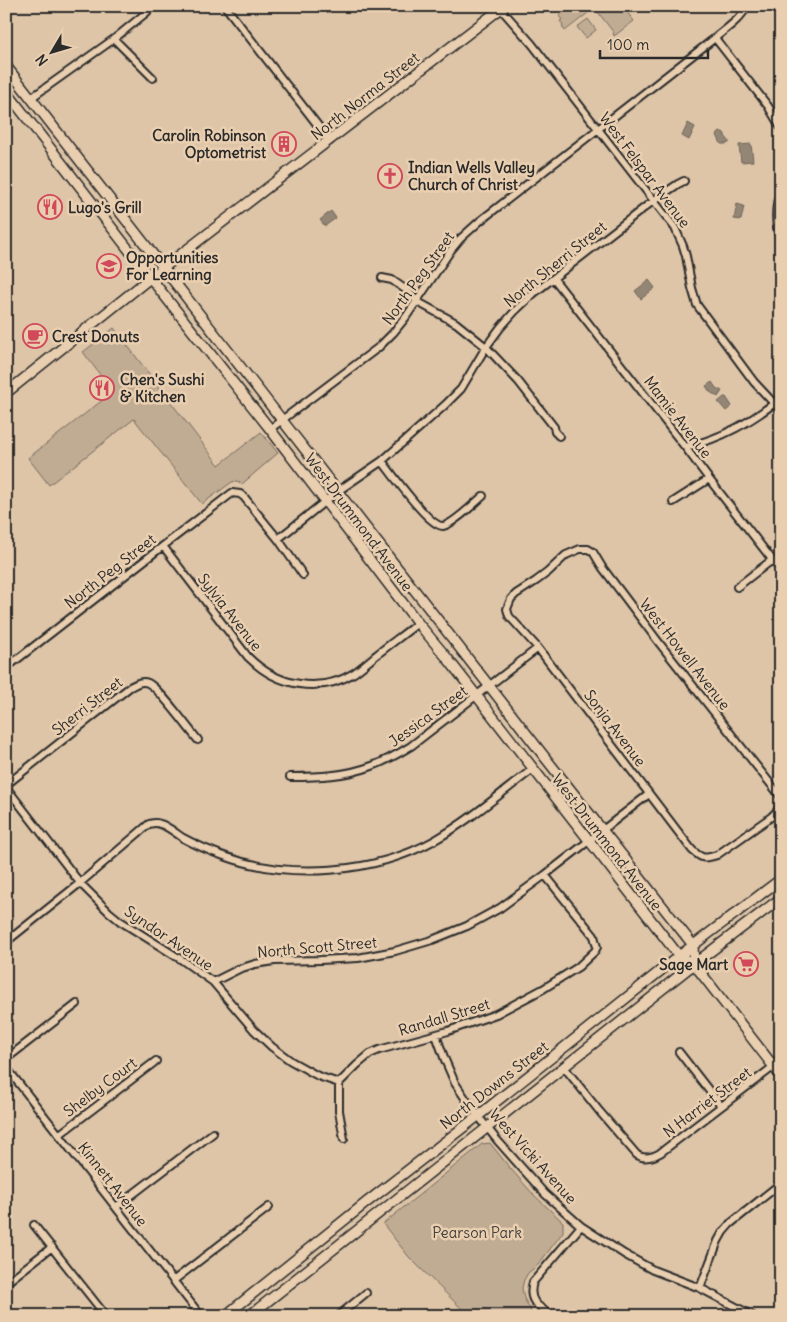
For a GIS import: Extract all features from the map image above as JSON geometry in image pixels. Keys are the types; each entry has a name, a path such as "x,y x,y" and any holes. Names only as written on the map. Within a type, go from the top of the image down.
{"main road":[{"name":"North Norma Street","path":"6,393 150,278 501,7"},
{"name":"West Drummond Avenue","path":"6,66 693,945"},
{"name":"West Drummond Avenue","path":"6,92 679,956 694,964 781,1076"},
{"path":"92,201 105,192"},
{"name":"North Downs Street","path":"226,1316 367,1202 679,956 781,879"},
{"name":"North Downs Street","path":"249,1316 694,964 781,898"},
{"path":"693,945 694,964"}],"street":[{"path":"32,98 114,39 147,12 150,6"},
{"path":"225,6 330,140"},
{"name":"North Peg Street","path":"270,429 386,340 402,323 460,239 499,205 715,38 734,22 747,6"},
{"name":"West Felspar Avenue","path":"501,7 675,228 683,246 697,306 754,382 781,410"},
{"path":"715,38 768,106 781,128"},
{"path":"114,39 153,78"},
{"name":"North Sherri Street","path":"278,539 338,491 382,460 445,405 456,394 472,372 486,347 500,328 533,294 653,201 684,181"},
{"path":"781,190 776,215 776,230 781,244"},
{"path":"382,278 392,280 409,292 416,301 456,322 486,347 518,381 559,436"},
{"name":"Mamie Avenue","path":"554,279 781,571"},
{"path":"686,447 726,434 750,422 781,398"},
{"path":"382,460 426,517 438,526 444,526 459,517 483,496"},
{"path":"673,502 709,479"},
{"name":"North Peg Street","path":"6,668 230,495 236,493 244,497 278,539"},
{"path":"278,539 303,575"},
{"name":"Sylvia Avenue","path":"163,546 256,666 286,682 320,685 337,681 353,673 418,623"},
{"name":"Sonja Avenue","path":"580,549 566,555 542,577 510,599 508,612 513,621 538,648 692,850 699,857 703,858 717,855 770,817 778,810 781,801"},
{"name":"West Howell Avenue","path":"580,549 588,549 593,552 602,567 660,644 781,797"},
{"path":"737,587 772,560"},
{"name":"Jessica Street","path":"290,777 310,777 351,772 373,766 391,758 411,746 538,648"},
{"name":"Sherri Street","path":"6,786 138,682 149,683 198,740"},
{"path":"6,942 132,840 142,829 155,822 162,824 198,846 259,866 285,870 319,871 358,867 404,854 433,842 455,828 533,769"},
{"name":"Syndor Avenue","path":"6,786 80,882 109,912 213,982 254,1030 272,1047 291,1061 318,1076 340,1083"},
{"name":"North Scott Street","path":"213,982 239,969 255,964 274,961 358,958 395,951 432,940 466,926 500,908 649,794"},
{"name":"Randall Street","path":"340,1083 357,1064 370,1054 496,1014 543,989 578,967 595,952 597,948 594,936 545,875"},
{"path":"6,1059 77,1004"},
{"name":"West Vicki Avenue","path":"436,1034 455,1083 478,1116 545,1194 581,1226 653,1270 700,1288 754,1316"},
{"path":"679,1052 721,1106"},
{"name":"N Harriet Street","path":"564,1067 637,1155 647,1158 655,1156 773,1067 781,1056"},
{"name":"Shelby Court","path":"60,1134 156,1061"},
{"name":"Kinnett Avenue","path":"6,1067 201,1316"},
{"path":"340,1083 339,1111 344,1139"},
{"path":"116,1208 213,1134"},
{"path":"700,1288 722,1232 780,1184"},
{"path":"173,1281 269,1208"},
{"path":"34,1225 106,1316"},
{"path":"553,1316 534,1301 531,1293 533,1282 581,1226"},
{"path":"6,1283 52,1247"},
{"path":"338,1316 366,1293"}],"green space":[{"path":"571,6 583,6 588,13 565,31 559,16"},
{"path":"603,6 622,6 634,21 614,36 614,33 597,11"},
{"path":"588,19 596,30 586,38 577,27"},
{"path":"114,328 219,465 261,432 278,453 242,484 237,481 232,482 202,504 134,419 49,485 28,458 113,392 83,352"},
{"name":"Pearson Park","path":"490,1143 534,1195 563,1222 563,1232 524,1280 522,1288 524,1298 531,1311 528,1316 469,1316 409,1257 383,1224 482,1144"}],"shaded area":[{"path":"688,123 695,127 689,140 682,136"},
{"path":"720,132 725,134 729,143 721,144 717,135"},
{"path":"751,144 753,161 741,162 739,145"},
{"path":"737,204 744,206 741,220 734,219"},
{"path":"331,211 336,218 325,226 320,220"},
{"path":"649,280 655,288 641,299 635,291"},
{"path":"712,382 716,388 722,391 718,397 710,392 706,386"},
{"path":"724,397 732,406 726,411 718,402"}],"place":[{"name":"Carolin Robinson Optometrist","path":"284,144"},
{"name":"Indian Wells Valley Church of Christ","path":"390,176"},
{"name":"Lugo's Grill","path":"50,207"},
{"name":"Opportunities For Learning","path":"109,266"},
{"name":"Crest Donuts","path":"35,336"},
{"name":"Chen's Sushi & Kitchen","path":"102,388"},
{"name":"Sage Mart","path":"746,964"}]}
